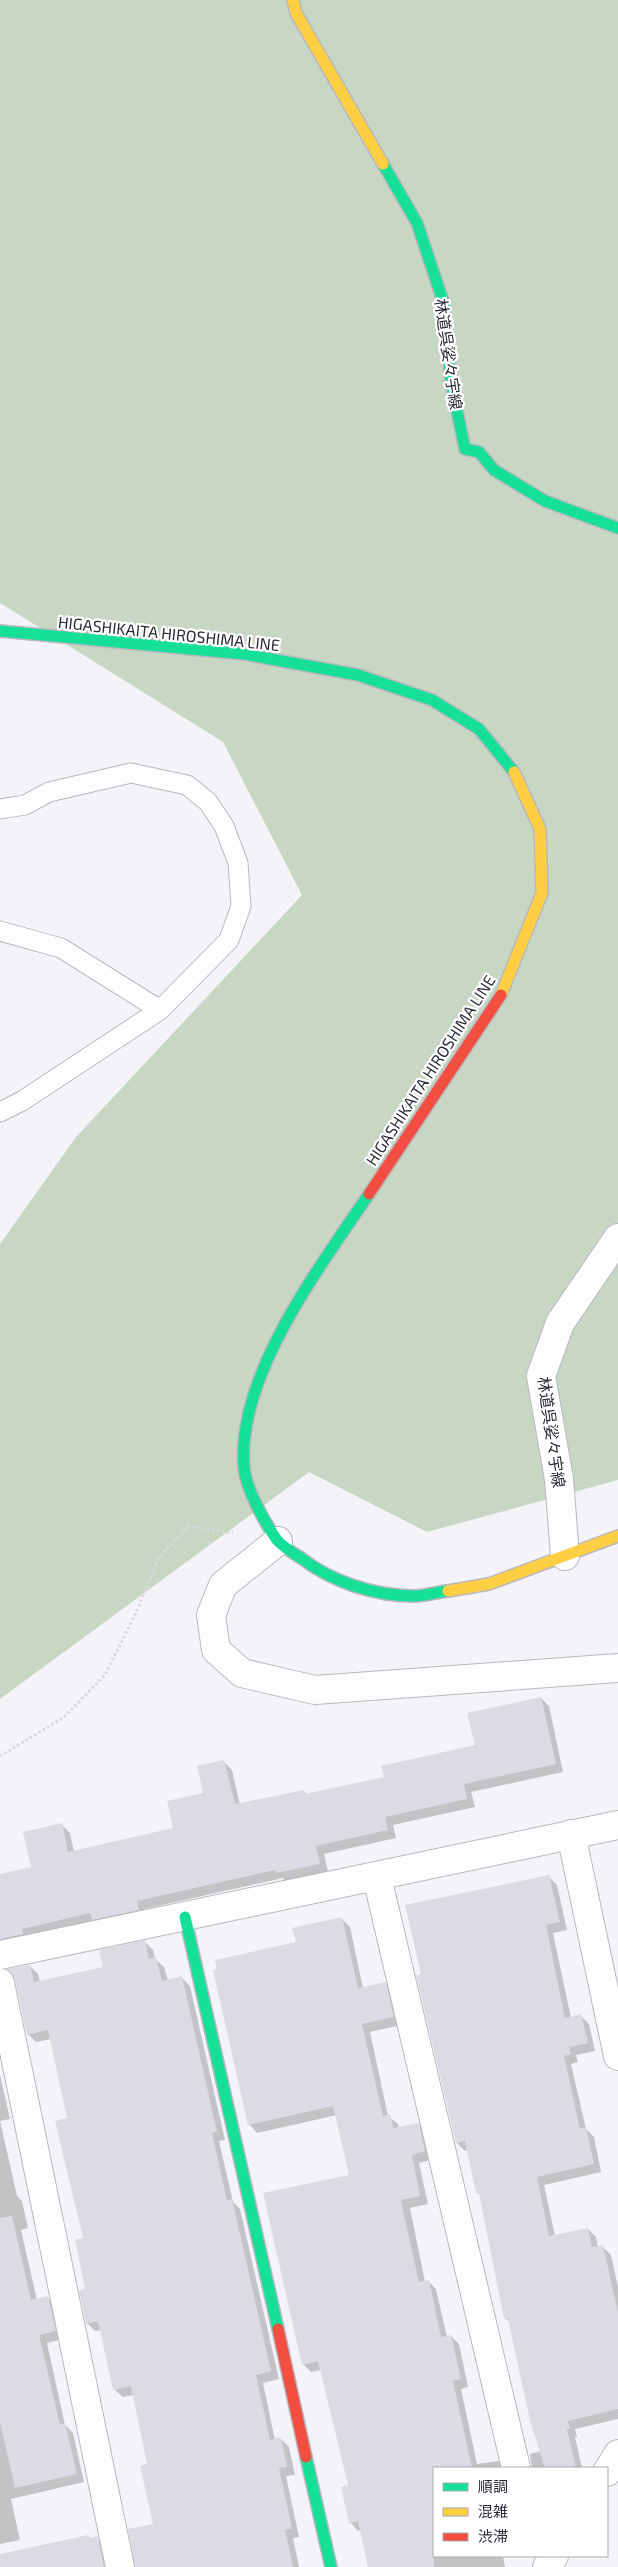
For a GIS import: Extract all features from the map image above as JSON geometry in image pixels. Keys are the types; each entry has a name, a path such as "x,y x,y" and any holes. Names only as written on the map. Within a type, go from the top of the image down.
{"main road":[{"name":"林道呉娑々宇線","path":"293,0 296,13 417,223 444,304 451,382 465,449 480,452 494,470 545,501 618,528"},
{"name":"HIGASHIKAITA HIROSHIMA LINE","path":"0,631 244,654 358,675 432,700 479,729 515,774 540,829 542,894 506,988 290,1312 262,1374 246,1424 244,1469 258,1506 278,1541 314,1568 361,1588 414,1596 489,1584 618,1536"},
{"path":"185,1917 331,2567"}],"street":[{"name":"林道呉娑々宇線","path":"565,1556 559,1479 540,1376 560,1323 618,1238"},
{"path":"278,1541 223,1585 211,1616 216,1650 242,1673 315,1690 618,1668"},
{"path":"0,1955 618,1825"},
{"path":"571,1834 618,2056"},
{"path":"377,1877 516,2467"},
{"path":"0,1983 120,2567"},
{"path":"608,2470 618,2454"}],"lane":[{"path":"0,809 25,805 49,792 131,773 187,785 208,802 224,826 238,863 241,906 229,940 160,1010 22,1101 0,1112"},
{"path":"0,930 61,948 160,1010"}],"path":[{"path":"0,1756 63,1718 105,1675 134,1617 159,1557 189,1526 278,1541"}],"green space":[{"path":"0,0 618,0 618,1480 427,1532 309,1472 0,1699 0,1244 76,1137 302,895 223,742 0,603"}],"building":[{"path":"541,1697 556,1764 464,1784 467,1799 385,1817 388,1830 316,1846 320,1864 276,1873 275,1870 137,1901 139,1910 92,1920 90,1913 22,1929 23,1934 0,1939 0,1874 31,1867 23,1832 62,1823 68,1852 173,1828 167,1801 203,1793 197,1766 224,1760 235,1804 304,1790 305,1794 384,1777 381,1766 475,1745 467,1713"},
{"path":"549,1875 560,1922 546,1925 565,2018 581,2014 588,2043 569,2047 571,2054 564,2056 580,2129 586,2127 594,2164 537,2177 549,2236 588,2228 592,2247 603,2245 618,2313 618,2409 568,2421 570,2429 567,2429 576,2467 545,2467 530,2421 508,2319 504,2319 479,2193 476,2193 465,2141 456,2143 416,1975 421,1974 405,1905"},
{"path":"342,1917 358,1988 386,1982 394,2017 362,2024 383,2116 390,2114 393,2128 419,2123 425,2151 412,2155 420,2196 401,2200 419,2282 429,2280 441,2337 451,2335 461,2379 453,2381 472,2467 433,2467 434,2567 368,2567 358,2521 349,2523 341,2487 348,2485 318,2361 302,2365 263,2193 349,2175 333,2106 248,2125 213,1970 217,1969 215,1960 296,1942 292,1928"},
{"path":"145,1940 149,1959 156,1957 162,1981 182,1976 217,2132 212,2133 227,2201 232,2199 271,2371 256,2375 270,2440 281,2437 287,2467 279,2468 292,2529 285,2530 293,2567 135,2567 128,2529 153,2524 140,2466 147,2464 131,2386 113,2390 98,2321 86,2324 79,2290 85,2289 75,2240 83,2238 55,2121 67,2118 48,2030 27,2035 15,1980 7,1969 30,1965 34,1982 103,1967 99,1950"},
{"path":"12,2216 31,2300 48,2296 56,2331 39,2335 60,2425 65,2423 77,2474 15,2488 0,2422 0,2218"},
{"path":"88,2535 89,2538 98,2536 104,2567 0,2567 0,2554"}],"traffic: fast":[{"path":"383,164 417,223 444,304 451,382 465,449 479,452 494,470 545,501 618,528"},
{"path":"0,631 244,654 358,675 432,700 479,729 514,772"},
{"path":"369,1194 306,1289 285,1324 267,1360 253,1397 245,1433 244,1468 248,1486 257,1506 277,1540 313,1567 340,1581 384,1593 414,1596 448,1591"},
{"path":"185,1917 278,2329"},
{"path":"306,2457 331,2567"}],"traffic: slow":[{"path":"293,0 296,13 383,164"},
{"path":"501,995 542,893 540,829 514,772"},
{"path":"448,1591 489,1584 618,1536"}],"traffic: jam":[{"path":"369,1194 501,995"},
{"path":"278,2329 306,2457"}]}
